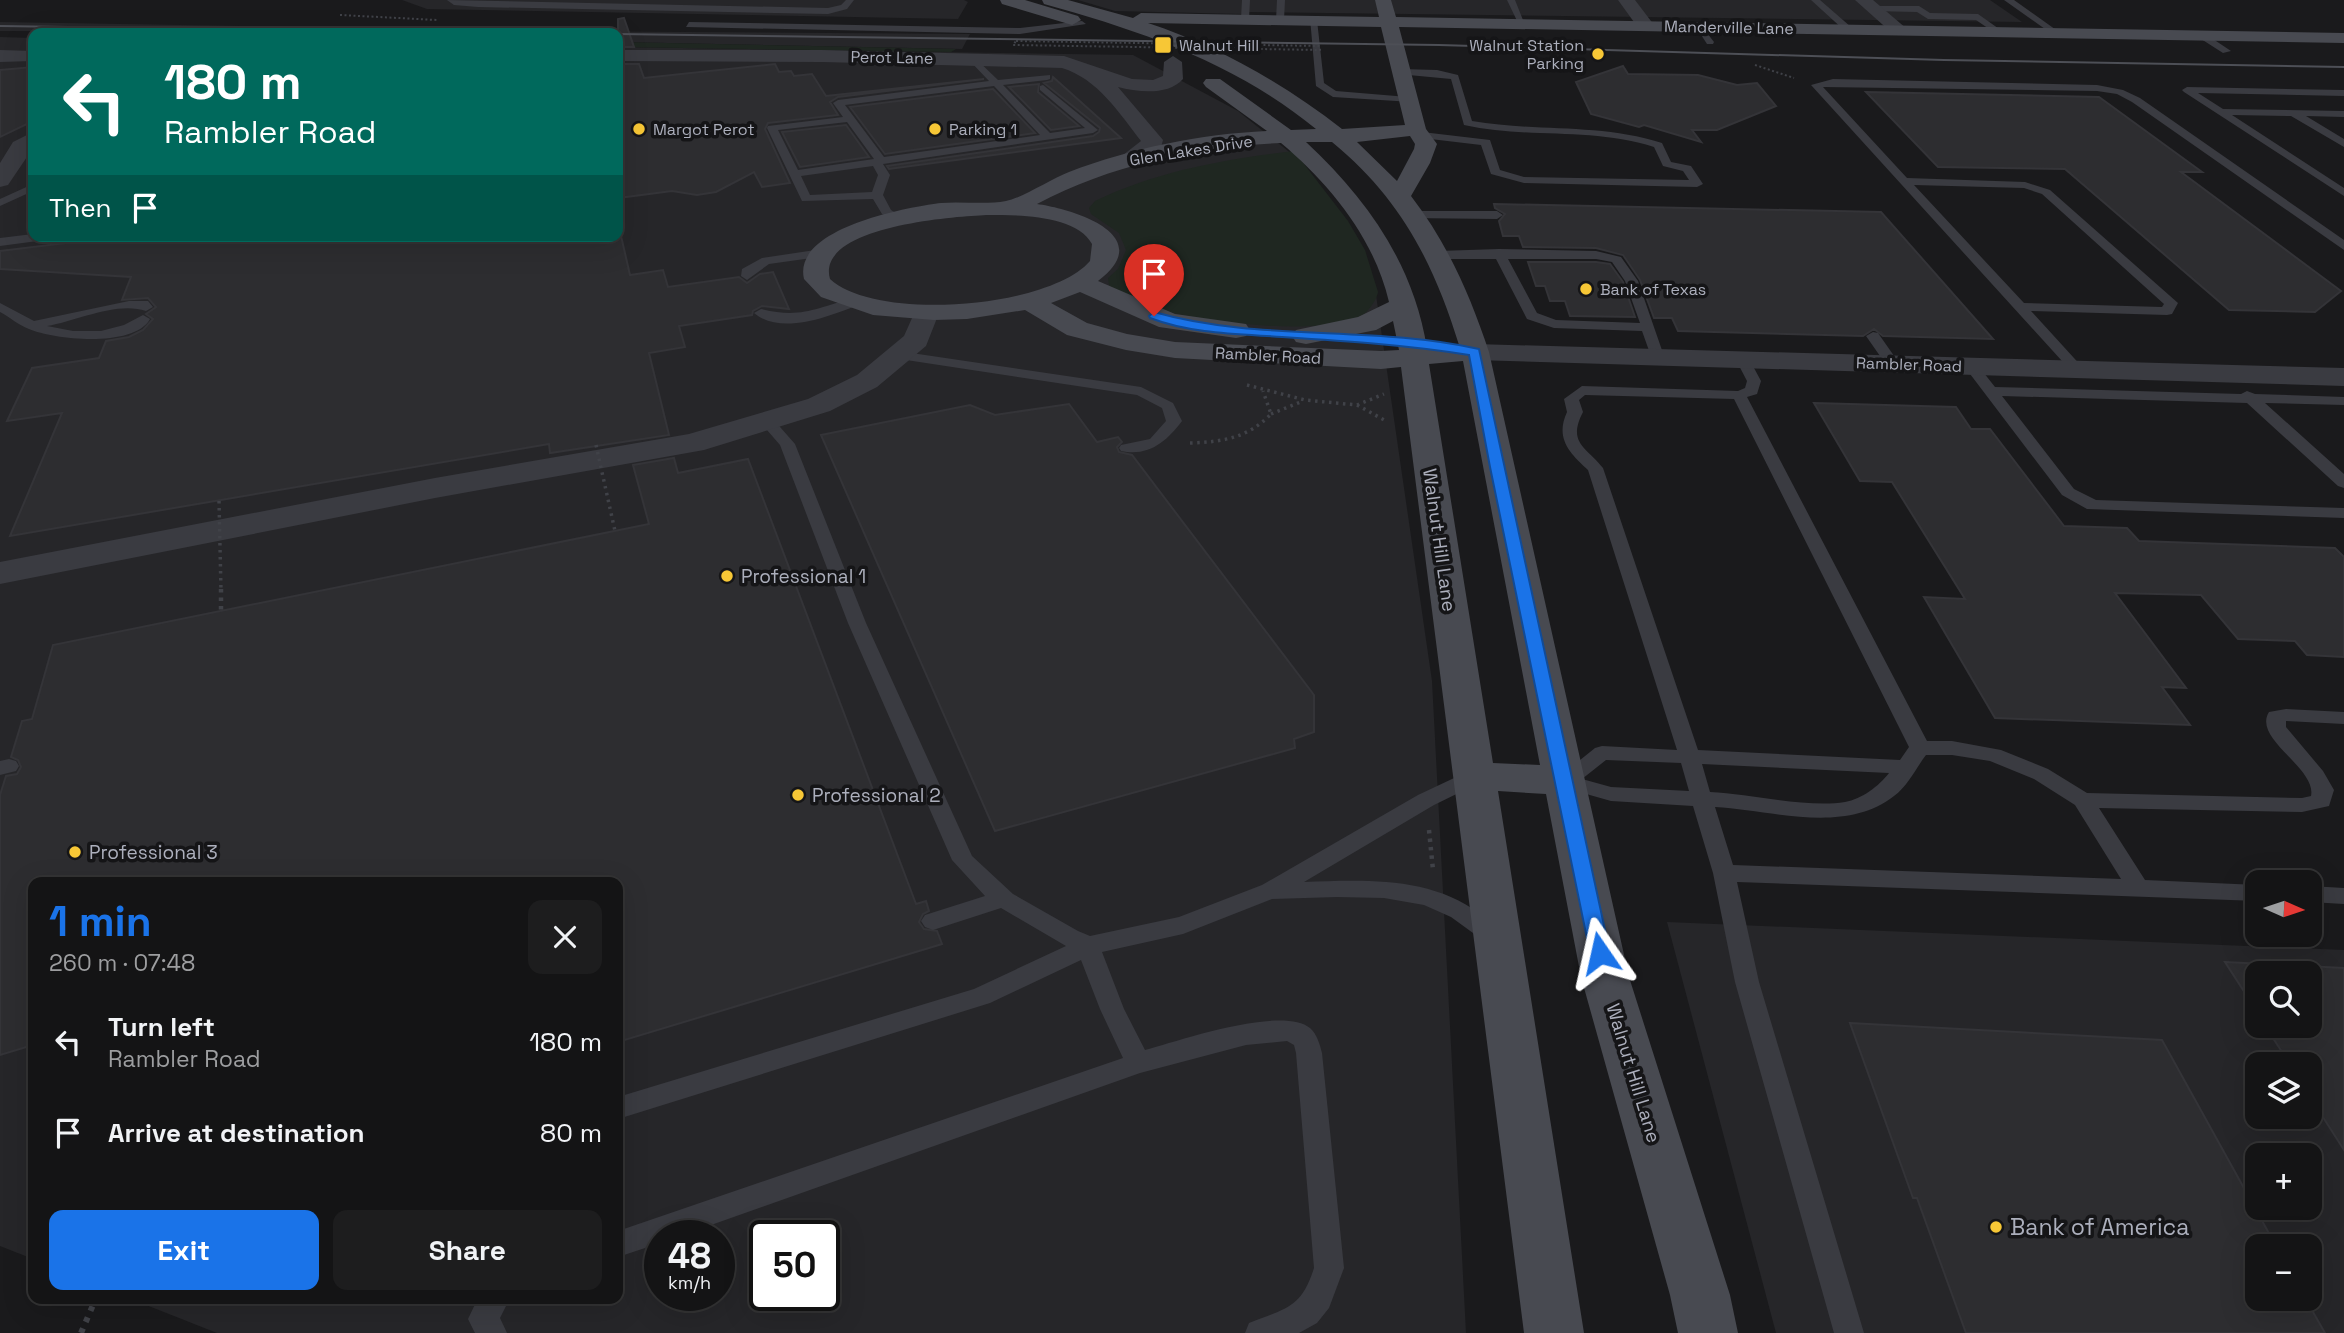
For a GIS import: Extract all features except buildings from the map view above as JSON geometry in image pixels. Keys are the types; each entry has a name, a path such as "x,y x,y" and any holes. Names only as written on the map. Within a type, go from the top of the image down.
{"street":[{"name":"Walnut Hill Lane","path":"1009,0 1114,18 1177,40 1271,89 1339,138 1405,206 1438,255 1457,294 1475,352 1496,467 1605,977 1700,1295 1707,1333"},
{"path":"1383,0 1408,100 1426,150 1410,173 1405,206"},
{"path":"1626,0 1645,25"},
{"name":"Walnut Hill Lane","path":"1043,4 1126,43"},
{"path":"1868,4 1898,30"},
{"name":"Manderville Lane","path":"1114,18 2344,38"},
{"path":"1177,40 1175,30 1178,27 1217,19"},
{"path":"0,56 28,56"},
{"name":"Perot Lane","path":"623,56 1064,62 1079,65 1091,73 1111,91 1140,125"},
{"name":"Walnut Hill Lane","path":"1091,73 1131,84 1159,84 1173,79 1167,59 1219,87 1261,115 1294,142 1359,212 1392,272 1413,350 1554,1333"},
{"path":"1140,125 1165,134 1213,143 1249,130 1261,115"},
{"path":"1129,159 1152,146 1152,140 1140,125"},
{"name":"Glen Lakes Drive","path":"1011,208 1070,178 1129,159 1213,143 1294,142 1419,132"},
{"path":"0,181 21,147 28,142"},
{"name":"Glen Lakes Drive","path":"1084,204 1156,172 1294,142"},
{"path":"1084,204 1103,237 1107,248 1105,259 1098,270 1080,283 1028,301 975,310 926,313 876,308 853,302 820,286 816,273 816,263 822,253 852,234 898,218 953,209 1084,204"},
{"name":"Rambler Road","path":"1080,283 1169,321 1206,328 1306,336 1413,350 2344,377"},
{"name":"Rambler Road","path":"1028,301 1077,329 1126,342 1175,350 1340,359 1413,350"},
{"path":"1306,336 1366,324 1403,306"},
{"path":"0,573 435,488 693,443 768,422 819,405 855,387 916,340 926,313"},
{"path":"1476,776 1565,781"}],"lane":[{"path":"451,0 454,3 478,5 828,11 845,7 850,0"},
{"path":"833,0 850,0"},
{"path":"1245,19 1246,0"},
{"path":"1280,20 1281,0"},
{"path":"1511,0 1522,23"},
{"path":"1815,0 1848,29"},
{"path":"2008,0 2055,32"},
{"path":"1868,4 1919,9 1928,16 1978,17 1998,31"},
{"path":"1313,20 1319,84 1333,94 1408,100"},
{"path":"688,25 1020,32 1082,24"},
{"path":"1697,26 1710,42"},
{"path":"2201,35 2226,51"},
{"path":"973,59 1047,136"},
{"path":"1401,72 1437,73 1455,77 1472,139"},
{"path":"1816,85 1833,82 2097,88 2120,92 2136,100 2344,246"},
{"path":"793,174 1093,130 1045,83 996,83 838,103 880,160"},
{"path":"1816,85 2077,369"},
{"path":"2344,93 2186,90 2344,193"},
{"path":"2221,112 2344,114"},
{"path":"2293,113 2344,144"},
{"path":"849,119 772,128 806,199 877,195"},
{"path":"1419,132 1486,142 1495,172 1515,178 1697,184 1688,168 1667,164 1658,145 1640,138 1614,133 1502,129 1468,123"},
{"path":"880,160 877,164 884,175 877,195 886,212 898,218"},
{"path":"0,181 28,184"},
{"path":"1905,181 2025,185 2046,192 2171,303 2167,311 2020,307"},
{"path":"0,203 28,188"},
{"path":"1405,206 1497,215"},
{"path":"0,242 28,238"},
{"path":"747,276 747,272 765,261 822,253"},
{"path":"1499,253 1532,316 1554,324 1645,327"},
{"path":"1438,255 1597,255 1617,260 1624,265 1657,356"},
{"path":"761,313 776,319 806,318 853,302"},
{"path":"0,307 39,328 75,336 104,334 141,323 143,304 100,307 39,328"},
{"path":"1873,336 1892,363"},
{"path":"898,355 1061,386 1141,391 1168,406 1174,421 1155,443 1127,448"},
{"path":"1742,358 1754,381 1752,391 1739,395 1582,390 1572,399 1575,412 1568,422 1567,433 1571,443 1595,468 1689,756 1724,873 1747,982 1849,1333"},
{"path":"1971,366 2068,492 2094,505 2344,513"},
{"path":"2223,373 2344,483"},
{"path":"1990,391 2344,401"},
{"path":"1739,395 1920,748"},
{"path":"768,422 788,444 858,623 963,860 982,884 1003,900 1024,914 1088,946 1112,1009 1138,1063"},
{"path":"2083,800 2302,805 2321,801 2323,790 2320,783 2276,728 2276,718 2286,715 2344,718"},
{"path":"1565,781 1611,794 1701,797 1814,810 1850,809 1887,791 1920,748"},
{"path":"1920,748 1952,748 1994,755 2041,774 2083,800 2138,888"},
{"path":"1565,781 1602,753 1908,767"},
{"path":"623,1106 981,996 1088,946 1183,925 1270,891 1426,800 1476,776"},
{"path":"1724,873 2245,892"},
{"path":"1270,891 1366,890 1429,897 1450,905 1498,939"},
{"path":"2322,895 2344,896"},
{"path":"933,922 1003,900"},
{"path":"623,1242 1138,1063 1219,1040 1284,1030 1298,1034 1306,1042 1329,1268 1320,1296 1310,1313 1260,1333"},
{"path":"492,1304 483,1319 492,1333"}],"path":[{"path":"1126,43 1016,41 1013,45 1126,43 1320,50 1320,46 1126,43"},
{"path":"1755,65 1816,85"},
{"path":"1263,391 1271,414"},
{"path":"1155,443 1237,439 1258,429 1271,414 1305,400"},
{"path":"1357,405 1387,422"},
{"path":"596,445 615,531"},
{"path":"219,500 221,611"},
{"path":"1428,820 1434,881"},
{"path":"81,1333 93,1304"}],"shaded area":[{"path":"402,0 968,2 958,19 427,9"},
{"path":"1078,0 1243,0 1242,14 1115,11"},
{"path":"1248,0 1990,0 2022,22 1248,12"},
{"path":"0,22 355,28 28,28 28,31 0,31"},
{"path":"623,32 970,34 962,49 623,42"},
{"path":"0,37 28,38 28,242 623,242 623,47 1133,55 1238,111 1298,159 1376,295 1432,681 1466,1333 217,1333 144,1304 623,1304 623,877 28,877 28,1257 0,1246"},
{"path":"623,42 956,49 951,52 623,47"},
{"path":"1294,151 1348,221 1365,250 1378,292 1373,304 1364,314 1344,322 1315,326 1243,324 1205,319 1141,304 1121,296 1109,285 1108,278 1118,269 1126,250 1119,233 1091,214 1089,208 1095,201 1167,174 1243,158"},
{"path":"1667,922 2344,950 2344,1333 1776,1333"}],"tram line":[{"path":"0,26 135,28"},
{"path":"623,34 1439,45 1944,60 2344,67"}],"place":[{"name":"Walnut Hill","path":"1163,45"},
{"name":"Walnut Station Parking","path":"1598,54"},
{"name":"Margot Perot","path":"639,129"},
{"name":"Parking 1","path":"935,129"},
{"name":"Bank of Texas","path":"1586,289"},
{"name":"Professional 1","path":"727,576"},
{"name":"Professional 2","path":"798,795"},
{"name":"Professional 3","path":"75,852"},
{"name":"Bank of America","path":"1996,1227"}],"route":[{"path":"1154,316 1206,328 1412,342 1475,352 1496,467 1600,953"}]}
